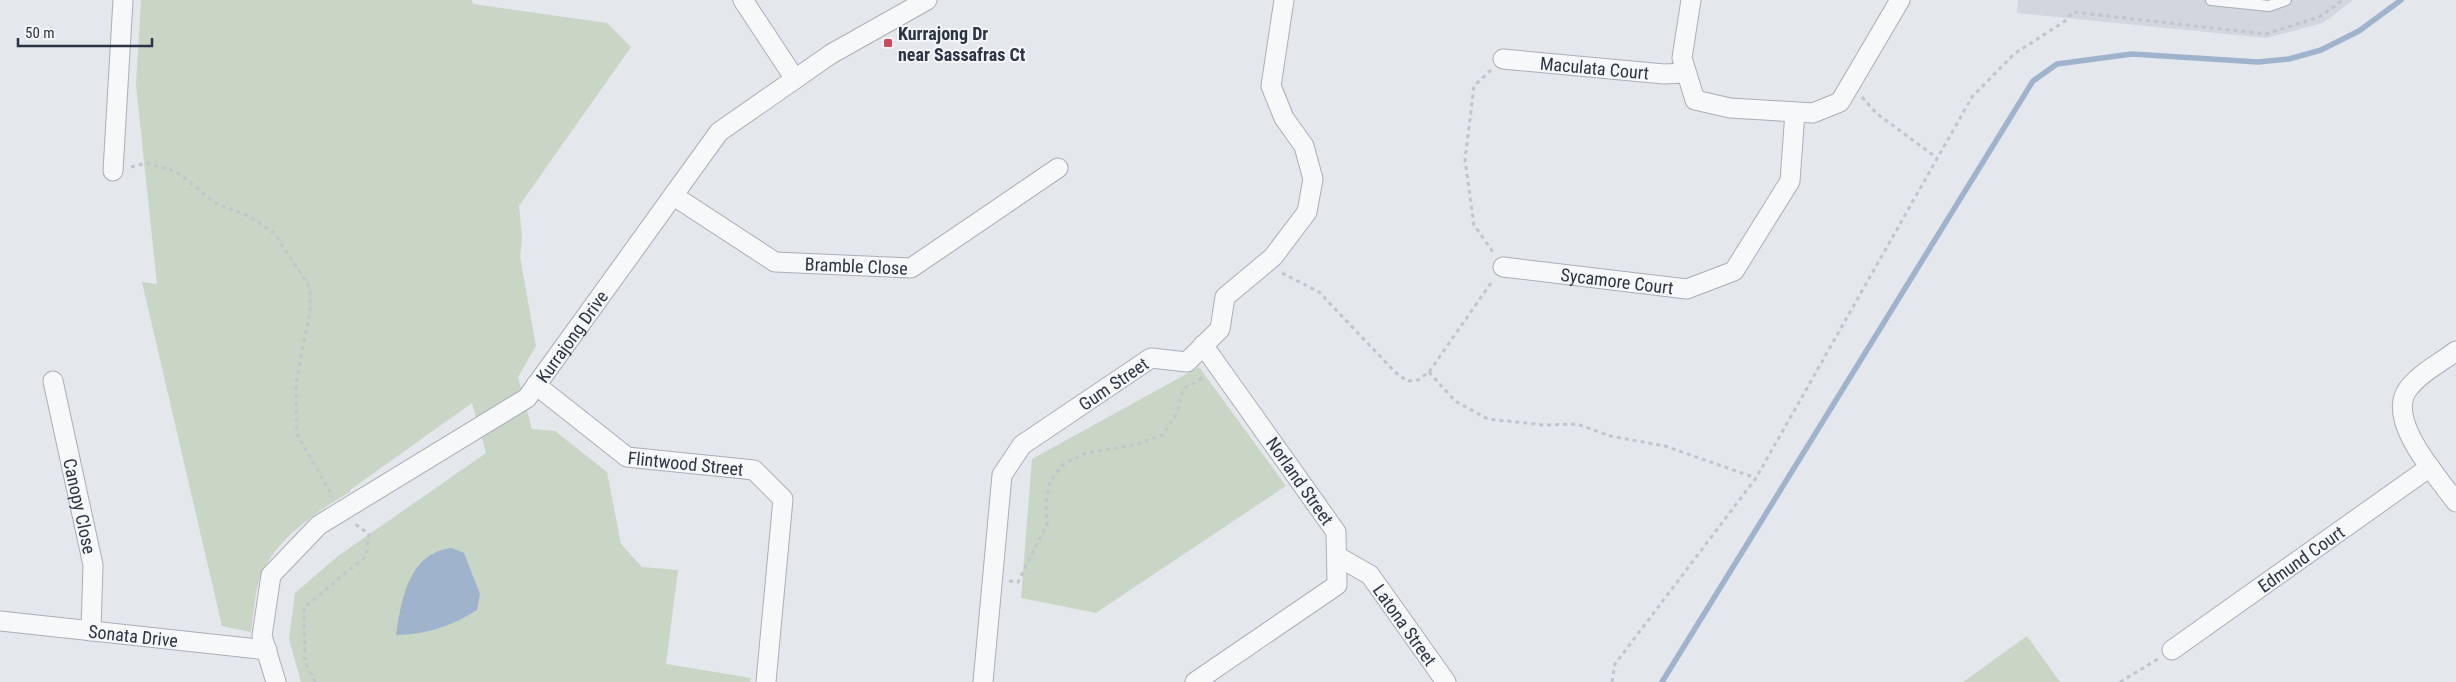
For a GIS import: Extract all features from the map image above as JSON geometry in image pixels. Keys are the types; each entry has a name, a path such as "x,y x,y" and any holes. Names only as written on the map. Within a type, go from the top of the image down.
{"street":[{"path":"113,171 123,0"},
{"path":"743,0 795,79"},
{"name":"Kurrajong Drive","path":"276,682 262,636 271,576 320,525 527,398 719,132 831,54 928,0"},
{"name":"Gum Street","path":"984,682 991,579 1002,474 1022,445 1151,358 1187,362 1220,329 1225,297 1273,257 1307,212 1312,179 1304,146 1284,118 1271,86 1284,0"},
{"path":"1691,0 1682,58 1695,100 1730,108 1813,113 1840,102 1900,0"},
{"name":"Maculata Court","path":"1503,59 1664,74 1686,73"},
{"name":"Sycamore Court","path":"1503,267 1687,289 1734,271 1790,181 1794,112"},
{"name":"Bramble Close","path":"674,196 776,262 911,268 1058,168"},
{"name":"Norland Street","path":"1195,682 1337,585 1336,532 1203,345"},
{"path":"2456,351 2420,377 2407,390 2402,404 2402,420 2406,429 2456,502"},
{"name":"Canopy Close","path":"53,381 93,565 92,631"},
{"name":"Flintwood Street","path":"536,385 628,457 754,470 783,499 766,682"},
{"name":"Edmund Court","path":"2172,650 2430,466"},
{"name":"Latona Street","path":"1337,556 1370,575 1446,682"},
{"name":"Sonata Drive","path":"0,621 266,650"}],"lane":[{"path":"2211,0 2269,6 2286,0"}],"path":[{"path":"1612,682 1615,664 1756,478 1972,97 2014,54 2065,21 2073,12 2266,34 2319,17 2343,0"},
{"path":"1273,257 1282,274 1319,292 1395,372 1407,381 1418,380 1429,372 1503,267 1474,225 1465,160 1474,86 1503,59"},
{"path":"1850,85 1876,113 1937,158"},
{"path":"113,171 147,163 177,172 215,203 249,216 274,233 310,288 310,311 296,383 297,434 331,492 340,513 369,534 366,556 304,608 305,662 315,682"},
{"path":"991,579 1018,582 1047,524 1046,502 1050,482 1064,464 1086,453 1134,445 1163,435 1177,413 1183,389 1219,368"},
{"path":"1429,372 1455,401 1488,419 1544,425 1577,424 1610,436 1665,446 1756,478"},
{"path":"2120,682 2172,650"}],"shaded area":[{"path":"2018,0 2353,0 2323,23 2266,38 2017,13"}],"green space":[{"path":"141,0 472,0 473,4 607,23 631,47 519,206 522,237 520,257 536,346 518,377 532,429 555,431 607,472 621,544 642,567 678,570 666,664 751,678 750,682 301,682 289,639 295,593 338,556 486,453 472,403 350,490 350,492 311,517 287,538 268,562 261,575 251,632 222,626 142,282 157,284 136,85"},
{"path":"1199,367 1286,486 1096,613 1021,598 1032,459"},
{"path":"2027,636 2060,682 1963,682"}],"water":[{"path":"452,548 464,553 480,594 477,610 458,621 438,628 407,635 396,635 405,593 417,568 426,558 437,551"}],"waterway":[{"path":"1662,682 2033,81 2057,64 2132,54 2258,62 2289,59 2321,50 2359,31 2401,0"}],"place":[{"name":"Kurrajong Dr near Sassafras Ct","path":"888,43"}]}
